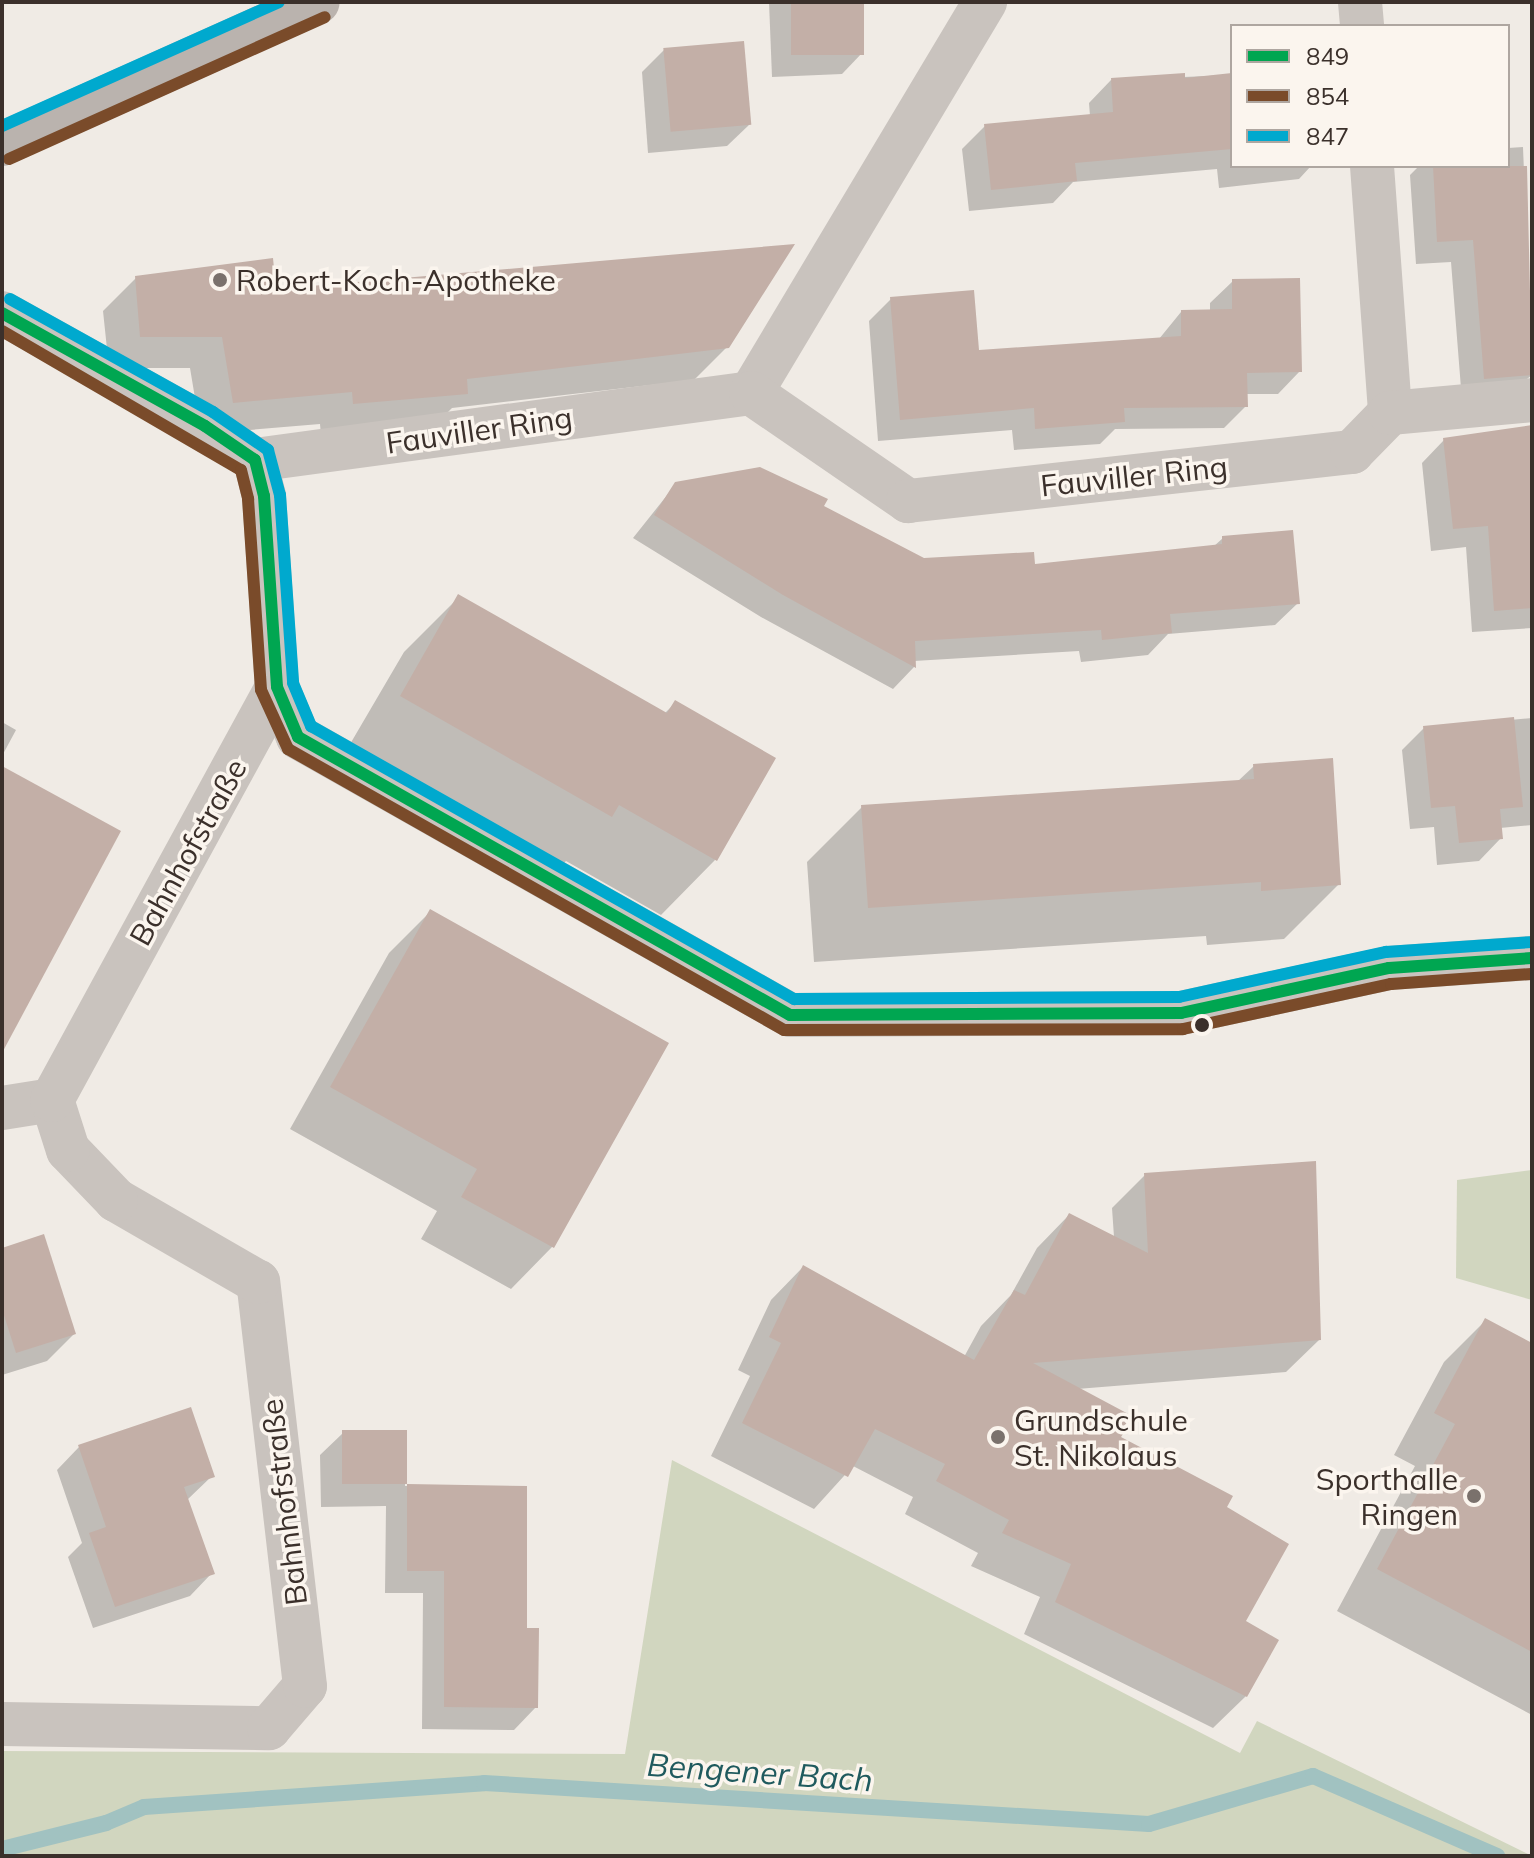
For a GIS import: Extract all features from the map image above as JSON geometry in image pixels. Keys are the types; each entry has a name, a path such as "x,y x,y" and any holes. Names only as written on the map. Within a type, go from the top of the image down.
{"main road":[{"path":"2,144 318,2"}],"street":[{"path":"751,393 985,2"},
{"path":"1360,2 1362,24"},
{"path":"1372,168 1390,413 1532,400"},
{"path":"2,313 205,426 255,460 264,496 277,687 298,737 790,1015 1181,1013 1389,968 1532,958"},
{"name":"Fauviller Ring","path":"255,460 751,393 908,501 1352,452 1390,413"},
{"name":"Bahnhofstraße","path":"2,1724 269,1728 305,1686 258,1282 116,1200 68,1150 52,1100 277,687"},
{"path":"2,1108 52,1100"}],"green space":[{"path":"1532,1170 1532,1300 1456,1278 1457,1180"},
{"path":"672,1460 1240,1753 1257,1721 1532,1856 2,1856 2,1751 625,1754"}],"building":[{"path":"791,2 864,2 864,55 791,55"},
{"path":"744,41 751,125 671,132 663,48"},
{"path":"1185,73 1185,78 1230,73 1230,149 1075,163 1077,181 991,190 984,124 1113,112 1111,78"},
{"path":"1527,166 1532,375 1484,379 1473,240 1437,242 1433,168"},
{"path":"795,244 729,348 467,379 468,394 353,404 352,392 233,403 222,337 140,337 135,276 273,258 276,289"},
{"path":"1300,278 1302,372 1247,373 1248,407 1124,408 1125,422 1035,429 1034,408 900,420 890,297 974,290 979,350 1181,336 1181,310 1232,309 1232,279"},
{"path":"1532,425 1532,608 1494,611 1488,526 1453,529 1443,438"},
{"path":"760,467 828,499 824,506 924,558 1034,552 1035,564 1222,544 1222,536 1293,530 1300,604 1170,614 1172,633 1102,640 1101,630 915,641 916,668 783,595 654,515 675,482"},
{"path":"458,594 667,713 675,700 776,758 717,861 619,805 612,817 400,696"},
{"path":"1514,717 1523,807 1500,809 1503,839 1459,843 1455,806 1431,808 1423,726"},
{"path":"1333,758 1341,885 1261,891 1261,882 868,908 861,805 1254,779 1253,764"},
{"path":"2,766 121,831 2,1053"},
{"path":"430,909 669,1043 554,1248 461,1197 477,1169 330,1087"},
{"path":"1316,1161 1321,1340 1033,1363 1134,1417 1121,1437 1233,1496 1227,1507 1289,1544 1246,1621 1279,1640 1247,1697 1055,1602 1071,1564 1002,1533 1009,1520 936,1481 945,1464 875,1429 848,1477 742,1423 781,1343 769,1337 803,1265 974,1360 1014,1290 1025,1295 1069,1213 1148,1253 1144,1173"},
{"path":"44,1234 76,1334 16,1353 2,1309 2,1248"},
{"name":"Sporthalle Ringen","path":"1485,1318 1532,1343 1532,1652 1377,1569 1455,1424 1434,1413"},
{"path":"191,1407 215,1477 184,1487 215,1574 115,1607 89,1533 106,1527 78,1445"},
{"path":"342,1430 407,1430 407,1484 342,1484"},
{"path":"407,1484 527,1486 527,1628 539,1628 538,1708 444,1707 444,1571 407,1571"}],"waterway":[{"name":"Bengener Bach","path":"2,1849 106,1823 144,1807 484,1783 1149,1824 1313,1776 1497,1856"}],"transit line":[{"name":"847","path":"2,126 279,2"},
{"name":"854","path":"9,159 325,17"},
{"name":"847","path":"10,299 213,412 268,450 280,495 293,683 311,726 794,999 1179,997 1386,952 1531,942"},
{"name":"849","path":"2,313 205,426 255,460 264,496 277,687 298,737 790,1015 1181,1013 1389,968 1532,958"},
{"name":"854","path":"2,331 241,470 248,499 261,690 288,749 784,1030 1183,1029 1391,984 1532,974"}],"place":[{"name":"Robert-Koch-Apotheke","path":"220,280"},
{"name":"Grundschule St. Nikolaus","path":"998,1437"},
{"name":"Sporthalle Ringen","path":"1474,1496"}]}
